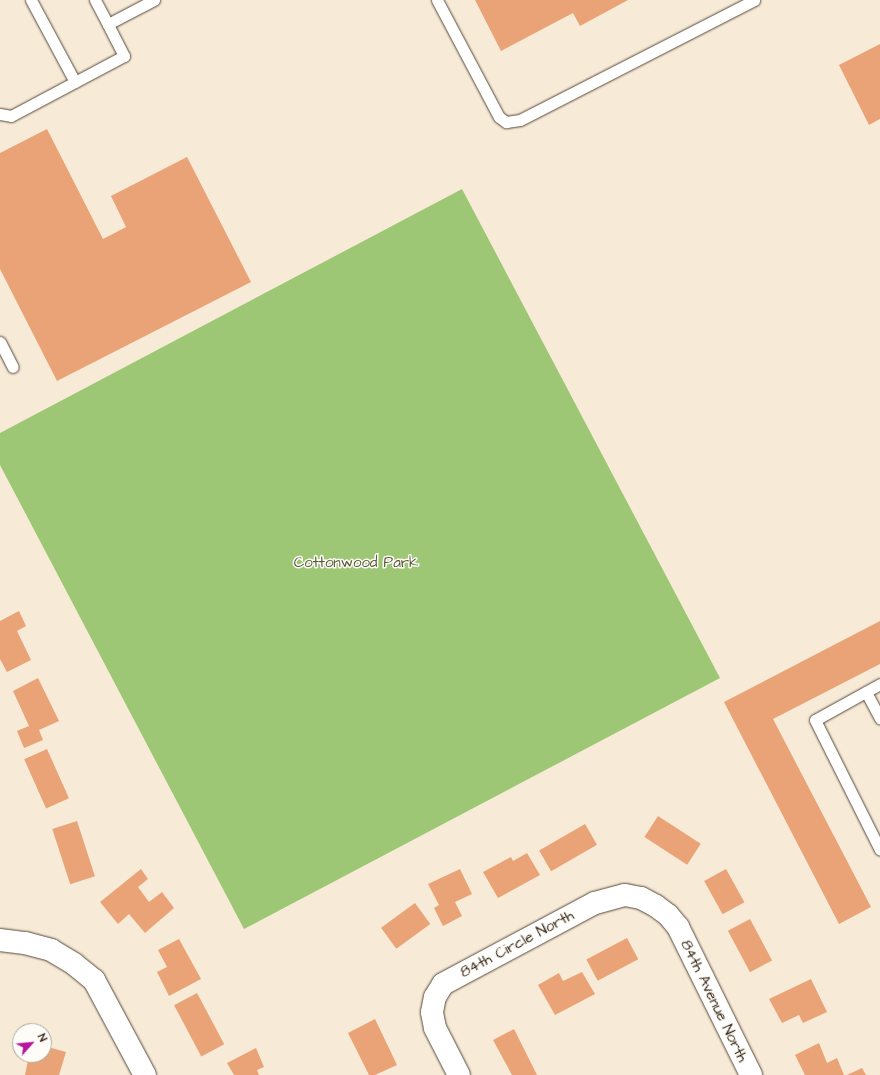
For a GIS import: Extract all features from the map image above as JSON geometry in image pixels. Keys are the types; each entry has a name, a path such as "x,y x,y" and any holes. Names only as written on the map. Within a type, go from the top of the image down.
{"street":[{"name":"84th Circle North","path":"459,1075 435,1028 432,1012 435,997 443,984 610,897 625,895 641,898 668,915 678,928"},
{"name":"84th Avenue North","path":"678,928 751,1075"},
{"path":"0,940 25,943 51,950 74,964 94,980 145,1075"}],"lane":[{"path":"31,0 75,82"},
{"path":"0,114 11,116 124,56 95,0"},
{"path":"108,24 154,0"},
{"path":"437,0 499,117 506,122 520,120 754,0"},
{"path":"0,342 13,367"},
{"path":"880,684 815,720 880,850"},
{"path":"866,692 880,718"}],"green space":[{"name":"Cottonwood Park","path":"462,189 720,678 244,929 0,465 0,433"}],"building":[{"path":"475,0 628,0 580,26 573,13 501,51"},
{"path":"880,44 880,119 869,125 839,65"},
{"path":"47,129 103,239 126,227 111,196 187,157 251,282 57,381 0,269 0,153"},
{"path":"19,611 26,626 17,631 31,660 7,672 0,659 0,621"},
{"path":"880,621 880,664 773,719 871,907 839,924 724,702"},
{"path":"38,678 59,721 39,730 43,740 24,748 17,731 29,726 13,691"},
{"path":"47,749 69,798 46,808 24,759"},
{"path":"658,816 701,844 687,865 644,837"},
{"path":"77,821 95,876 70,884 52,829"},
{"path":"585,824 597,845 551,871 539,850"},
{"path":"527,853 540,875 498,898 483,872 511,857 513,861"},
{"path":"141,869 148,879 138,887 149,902 162,892 174,908 145,933 129,914 118,924 100,902"},
{"path":"460,869 472,894 455,902 462,916 443,926 434,908 439,905 428,884"},
{"path":"726,869 744,902 723,914 704,881"},
{"path":"415,903 430,924 396,949 381,928"},
{"path":"750,919 772,960 750,972 728,931"},
{"path":"627,938 638,959 598,981 586,960"},
{"path":"179,939 201,979 169,996 157,972 167,967 158,950"},
{"path":"582,972 595,994 555,1015 538,985 559,973 563,981"},
{"path":"811,979 827,1012 803,1023 799,1015 782,1023 769,999"},
{"path":"197,993 224,1044 201,1056 174,1005"},
{"path":"375,1019 397,1065 375,1075 369,1075 348,1033"},
{"path":"514,1029 537,1075 512,1075 493,1040"},
{"path":"819,1043 827,1063 837,1058 844,1075 805,1075 795,1055"},
{"path":"52,1048 66,1052 59,1075 25,1075 27,1063 52,1063"},
{"path":"256,1048 264,1067 257,1070 259,1075 234,1075 227,1063"},
{"path":"862,1068 866,1075 847,1075"}]}
